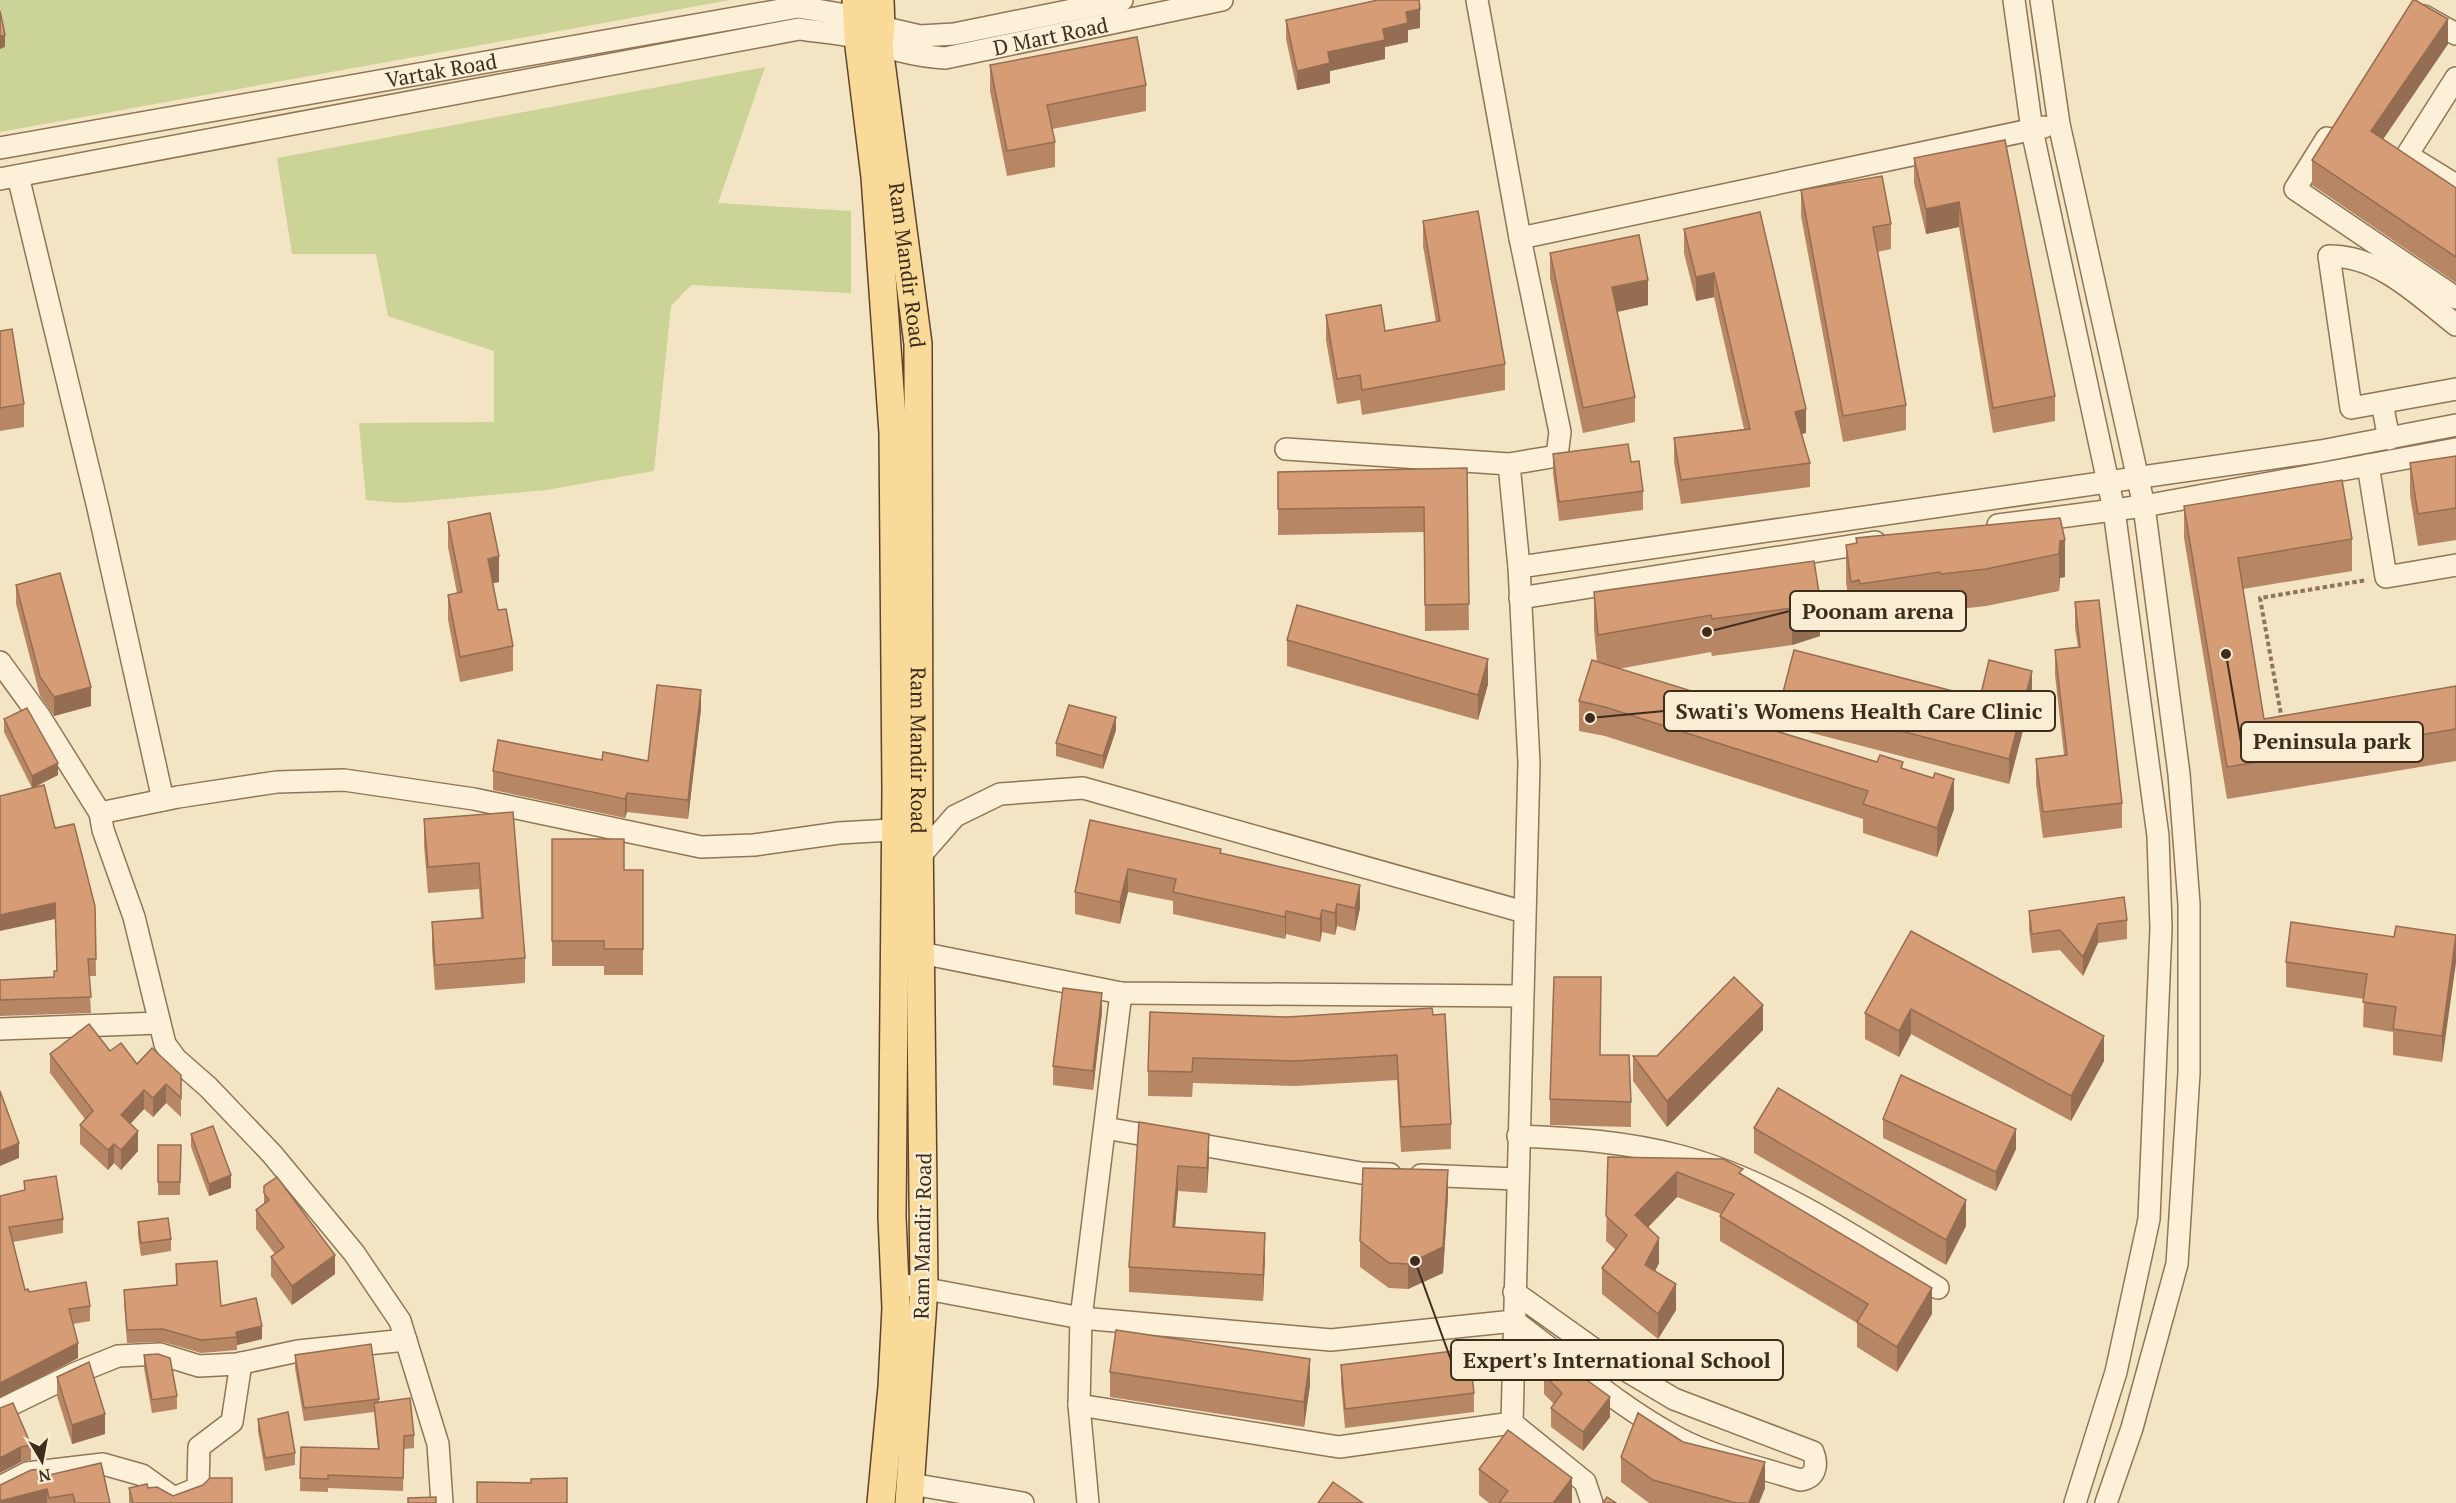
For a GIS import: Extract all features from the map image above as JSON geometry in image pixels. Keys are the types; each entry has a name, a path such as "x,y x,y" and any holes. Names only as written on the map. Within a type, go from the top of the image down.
{"main road":[{"path":"879,0 866,26 893,433 907,829 893,952 892,1217 895,1283 892,1387 880,1503"},
{"name":"Ram Mandir Road","path":"907,829 920,856 924,1287 910,1493"}],"street":[{"name":"D Mart Road","path":"866,26 920,36 954,34 1122,0"},
{"name":"D Mart Road","path":"866,26 918,57 945,58 1222,0"},
{"path":"1286,449 1509,464 1557,456 1560,432 1520,238 1477,0"},
{"path":"2014,0 2032,130 2114,510 2158,836 2159,960 2149,1219 2116,1372 2075,1503"},
{"path":"2041,0 2059,124 2144,506 2180,774 2189,904 2187,1107 2177,1264 2132,1428 2106,1503"},
{"name":"Vartak Road","path":"0,148 798,7 866,26"},
{"path":"2403,17 2409,7 2456,34"},
{"name":"Vartak Road","path":"9,178 799,29 866,26"},
{"path":"2456,78 2407,155 2456,185"},
{"path":"2339,118 2295,189 2456,298"},
{"path":"1520,238 2059,124"},
{"path":"9,178 98,508 164,800"},
{"path":"2456,325 2394,276 2347,255 2329,255 2351,408 2456,389"},
{"path":"2382,403 2390,439"},
{"path":"1519,567 2108,482 2390,439 2456,425"},
{"path":"1980,527 2144,506 2456,449"},
{"path":"1509,464 1519,567 1529,763 1516,1179 1512,1423"},
{"path":"2368,465 2386,577 2456,565"},
{"path":"1520,598 1891,540"},
{"path":"0,662 40,717 100,813 103,830 134,917 165,1044 176,1059 208,1087 272,1154 354,1253 399,1321 438,1444 442,1503"},
{"path":"100,813 277,782 344,780 474,799 701,847 754,845 839,832 907,829"},
{"path":"920,856 955,816 1000,794 1083,788 1524,912"},
{"path":"893,952 921,953 1121,993 1522,996"},
{"path":"2159,960 2189,960"},
{"path":"1088,1503 1079,1406 1082,1318 1121,993"},
{"path":"0,1029 159,1023"},
{"path":"2154,1107 2187,1107"},
{"path":"1105,1128 1361,1173 1516,1179"},
{"path":"1518,1136 1594,1140 1680,1156 1767,1190 1835,1225 1938,1288"},
{"path":"895,1283 1082,1318 1331,1340 1514,1321 1645,1419 1706,1450 1800,1480 1811,1475 1817,1463 1813,1452 1674,1399 1612,1362 1514,1292"},
{"path":"0,1410 76,1373 118,1356 160,1354 199,1366 241,1363 298,1352 406,1340"},
{"path":"0,1486 27,1473 103,1464 142,1475 174,1498 198,1488 199,1447 232,1422 241,1363"},
{"path":"1079,1406 1339,1447 1512,1423 1585,1482 1592,1503"},
{"path":"1747,1463 1754,1429"},
{"path":"910,1493 1023,1503"}],"path":[{"path":"2282,721 2260,598 2386,577"}],"green space":[{"path":"0,0 730,0 0,132"},
{"path":"765,67 718,203 851,211 851,293 691,285 671,306 654,471 546,490 402,503 366,500 359,423 494,422 494,351 388,316 376,254 292,254 277,158"}],"building":[{"path":"1378,0 1419,0 1420,9 1406,12 1408,23 1383,29 1385,40 1328,52 1330,63 1297,71 1286,20"},
{"path":"2413,0 2448,19 2371,131 2456,188 2456,257 2312,160"},
{"path":"0,11 5,35 0,36"},
{"path":"1137,37 1146,85 1047,105 1055,142 1007,151 990,65"},
{"path":"2005,140 2055,396 1993,408 1959,202 1926,209 1914,158"},
{"path":"1882,176 1891,224 1873,227 1906,405 1843,416 1801,190"},
{"path":"1478,211 1505,364 1362,390 1360,375 1337,379 1326,315 1381,305 1385,331 1440,321 1423,221"},
{"path":"1760,212 1806,409 1795,412 1810,463 1681,480 1674,438 1750,429 1714,273 1696,277 1684,229"},
{"path":"1639,235 1648,280 1612,287 1635,397 1583,408 1550,253"},
{"path":"12,329 24,404 0,408 0,331"},
{"path":"1628,444 1631,462 1639,461 1643,491 1559,502 1553,454"},
{"path":"2456,456 2456,508 2418,514 2410,463"},
{"path":"1467,468 1469,604 1425,605 1424,507 1278,509 1278,472"},
{"path":"2342,480 2352,539 2238,558 2264,719 2456,686 2456,729 2227,767 2184,506"},
{"path":"490,513 499,556 488,559 498,610 506,609 513,646 460,657 448,595 462,592 448,522"},
{"path":"2060,518 2065,540 2060,541 2059,554 1986,569 1941,574 1940,572 1860,584 1859,580 1851,582 1846,545 1857,543 1856,538"},
{"path":"1814,561 1820,599 1792,608 1712,619 1711,615 1598,635 1594,592"},
{"path":"60,573 91,687 54,697 40,677 16,585"},
{"path":"2099,600 2122,803 2043,812 2036,759 2067,755 2055,650 2080,647 2075,602"},
{"path":"1297,605 1488,659 1478,695 1287,640"},
{"path":"1794,650 1980,698 1989,660 2032,671 2009,759 1781,700"},
{"path":"1592,660 1781,719 1776,731 1877,762 1880,755 1903,762 1901,768 1933,778 1935,773 1954,779 1937,828 1863,804 1868,791 1605,707 1579,701"},
{"path":"657,685 701,690 688,800 627,793 625,799 493,771 498,740 602,760 603,752 648,761"},
{"path":"1069,705 1116,717 1103,756 1056,743"},
{"path":"27,708 58,763 32,776 4,719"},
{"path":"44,785 55,828 74,824 95,906 96,959 88,959 91,997 0,1000 0,980 54,977 54,971 57,971 55,903 0,915 0,796"},
{"path":"513,812 525,958 435,965 432,922 483,918 479,863 428,867 424,819"},
{"path":"1090,820 1221,849 1220,853 1360,885 1355,908 1337,904 1335,913 1322,910 1320,919 1286,911 1285,917 1173,892 1176,879 1128,869 1120,902 1075,892"},
{"path":"552,839 624,839 624,870 643,870 643,949 604,949 604,941 552,941"},
{"path":"2124,897 2127,920 2098,924 2083,957 2060,930 2032,934 2029,911"},
{"path":"2291,922 2394,937 2396,926 2456,935 2442,1036 2393,1029 2396,1007 2363,1002 2367,974 2286,962"},
{"path":"1911,931 2104,1036 2071,1096 1911,1009 1899,1031 1865,1013"},
{"path":"1554,977 1601,977 1600,1055 1629,1055 1631,1102 1550,1099"},
{"path":"1734,977 1763,1005 1667,1101 1633,1056 1657,1056"},
{"path":"1063,988 1102,993 1093,1071 1053,1066"},
{"path":"1432,1008 1433,1015 1445,1014 1451,1124 1401,1127 1397,1055 1295,1061 1193,1058 1192,1072 1148,1071 1150,1012 1287,1017"},
{"path":"89,1024 110,1051 121,1043 137,1064 152,1048 181,1075 181,1098 166,1084 153,1098 144,1090 121,1115 138,1131 121,1150 114,1144 108,1150 80,1125 93,1111 50,1054"},
{"path":"1901,1075 2016,1129 1996,1172 1883,1119"},
{"path":"1778,1088 1966,1200 1946,1240 1754,1128"},
{"path":"0,1091 19,1143 0,1151"},
{"path":"1139,1122 1209,1134 1207,1168 1178,1166 1173,1227 1265,1233 1263,1275 1129,1267"},
{"path":"213,1126 231,1175 209,1184 191,1134"},
{"path":"158,1145 181,1145 180,1182 158,1182"},
{"path":"1608,1157 1723,1159 1743,1169 1739,1173 1932,1288 1897,1347 1857,1322 1868,1304 1720,1216 1734,1194 1677,1172 1635,1215 1659,1238 1645,1265 1676,1284 1658,1314 1602,1268 1627,1235 1606,1216"},
{"path":"1363,1168 1448,1170 1443,1247 1408,1264 1389,1263 1360,1241"},
{"path":"56,1176 63,1219 9,1227 25,1290 28,1289 29,1292 86,1282 90,1306 69,1309 78,1343 0,1383 0,1196 25,1190 24,1181"},
{"path":"277,1177 335,1255 292,1286 271,1257 284,1247 256,1210 269,1200 264,1193 264,1186"},
{"path":"168,1218 171,1239 141,1243 138,1222"},
{"path":"217,1261 221,1306 256,1298 262,1326 236,1332 237,1337 201,1340 163,1329 127,1330 124,1290 177,1285 176,1264"},
{"path":"1116,1330 1310,1359 1304,1402 1110,1372"},
{"path":"371,1344 379,1399 304,1408 295,1355"},
{"path":"1469,1349 1474,1393 1345,1409 1341,1365"},
{"path":"158,1354 170,1358 177,1396 152,1400 144,1355"},
{"path":"1551,1354 1610,1397 1583,1432 1551,1408 1562,1393 1544,1375"},
{"path":"89,1362 105,1414 72,1425 57,1377"},
{"path":"410,1398 414,1435 404,1436 403,1478 328,1475 328,1479 300,1478 301,1447 379,1449 374,1403"},
{"path":"13,1403 31,1445 21,1447 0,1458 0,1408"},
{"path":"288,1412 295,1453 265,1458 258,1419"},
{"path":"1638,1413 1683,1442 1765,1462 1749,1503 1736,1503 1653,1480 1621,1457"},
{"path":"1508,1430 1572,1478 1553,1503 1499,1503 1508,1491 1479,1469"},
{"path":"101,1463 110,1503 75,1503 73,1494 49,1498 47,1489 0,1501 0,1485 31,1470 42,1469 45,1476"},
{"path":"210,1478 232,1478 232,1503 133,1503 129,1488 147,1484 148,1488 157,1487 173,1496 203,1485"},
{"path":"567,1478 567,1503 477,1503 477,1482 531,1483 531,1479"},
{"path":"1333,1482 1363,1503 1318,1503"},
{"path":"436,1497 436,1503 408,1503 408,1498"},
{"path":"1607,1497 1616,1503 1603,1503"}],"place":[{"name":"Poonam arena","path":"1707,632"},
{"name":"Peninsula park","path":"2226,654"},
{"name":"Swati's Womens Health Care Clinic","path":"1590,718"},
{"name":"Expert's International School","path":"1415,1261"}]}
